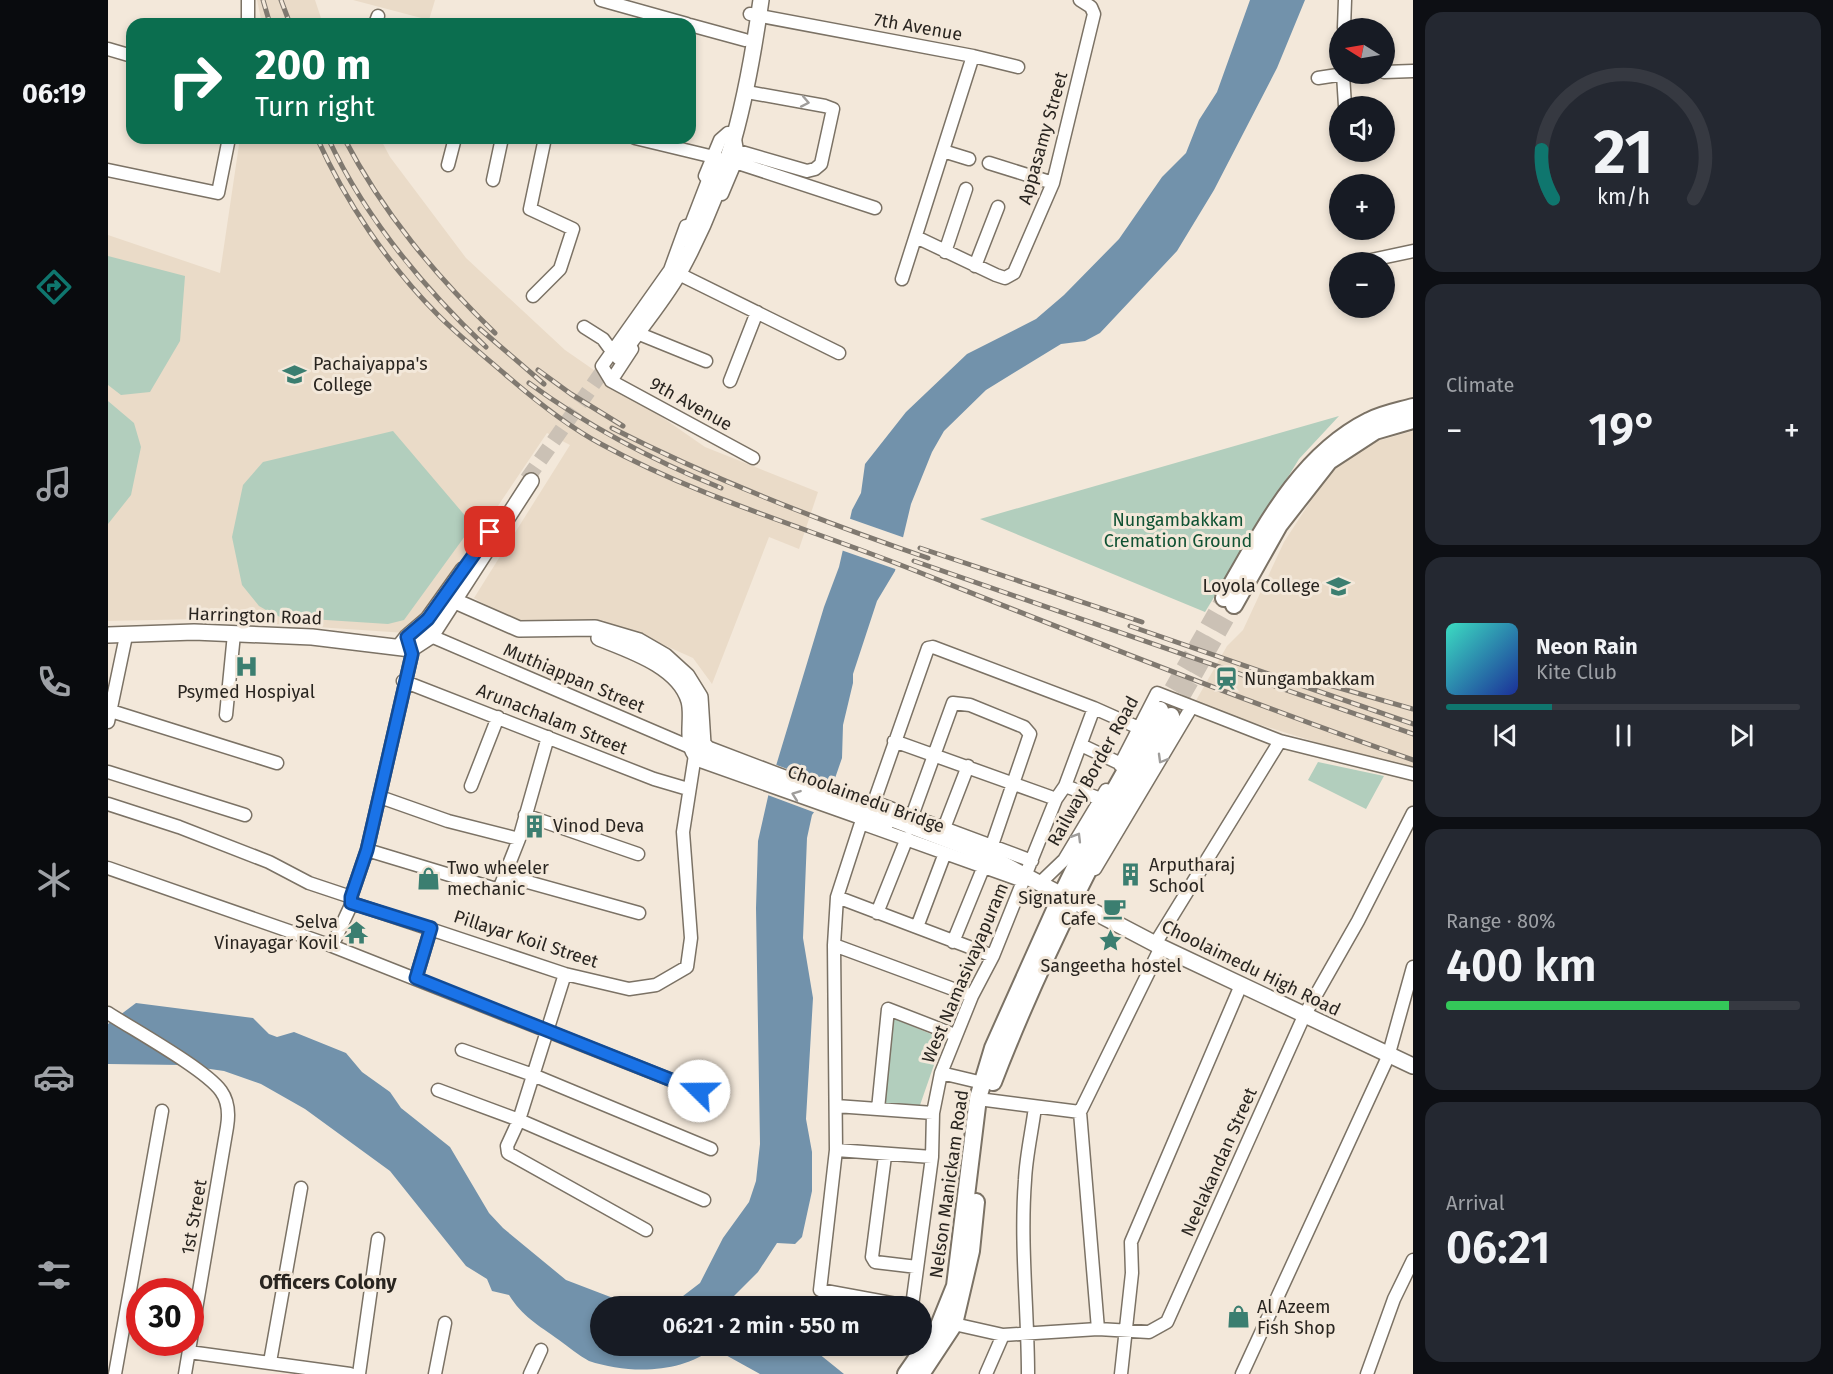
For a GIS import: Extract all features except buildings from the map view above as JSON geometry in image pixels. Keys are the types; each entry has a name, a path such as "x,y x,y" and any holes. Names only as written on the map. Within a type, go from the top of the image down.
{"main road":[{"path":"1229,601 1280,525 1329,461 1363,432 1370,420 1413,407"},
{"path":"1363,432 1375,431 1413,420"},
{"path":"1165,713 1083,878 1068,897 1165,713"},
{"name":"Nelson Manickam Road","path":"906,1374 938,1328 955,1286 977,1110 993,1048 1068,897"},
{"name":"Nelson Manickam Road","path":"921,1374 954,1324 970,1251 986,1100 1068,897"}],"street":[{"path":"248,0 248,18"},
{"path":"601,0 667,18"},
{"path":"753,10 747,92 728,151 683,276 611,381 602,366 674,270 728,151 746,40 753,10 761,0"},
{"name":"Appasamy Street","path":"975,266 1005,278 1014,273 1053,183 1094,14 1091,7 1080,0"},
{"path":"1344,18 1345,0"},
{"name":"7th Avenue","path":"753,10 1018,67"},
{"path":"696,26 746,40"},
{"path":"108,50 126,54"},
{"path":"902,279 973,56"},
{"path":"1395,72 1413,71"},
{"path":"1318,78 1329,76"},
{"path":"678,144 728,151 807,171 816,169 821,164 833,118 833,109 747,92"},
{"path":"110,171 218,194 229,144"},
{"path":"447,165 453,144"},
{"path":"493,180 501,144"},
{"path":"533,296 560,268 573,229 530,209 544,144"},
{"path":"728,151 875,208"},
{"path":"943,151 969,159"},
{"path":"989,163 1053,183"},
{"path":"945,252 966,189"},
{"path":"916,237 975,266 998,207"},
{"path":"1395,255 1413,251"},
{"path":"683,276 839,353"},
{"path":"730,381 757,312"},
{"path":"584,327 611,354"},
{"path":"642,335 706,361"},
{"name":"9th Avenue","path":"611,381 753,458"},
{"path":"332,946 351,900 367,850 380,797 404,681 406,644 428,619 529,480 431,636 406,644"},
{"path":"453,603 519,629 595,628 639,641 657,651 687,676 700,697 696,748 688,789"},
{"name":"Harrington Road","path":"108,635 194,632 406,644"},
{"path":"226,715 234,634"},
{"path":"126,636 110,716 277,763"},
{"name":"Muthiappan Street","path":"431,636 696,748"},
{"path":"1027,872 991,848 874,802 928,648 933,647 1094,708 1139,728"},
{"name":"Arunachalam Street","path":"404,681 654,779 688,789"},
{"name":"Railway Border Road","path":"1041,882 1064,860 1121,764 1157,693 1280,741 1413,774"},
{"path":"912,816 953,703 970,705 1029,730 1030,734 991,848"},
{"name":"West Namasivayapuram","path":"913,1296 932,1157 933,1113 941,1073 972,996 993,956 1056,800 1065,786 1094,708"},
{"path":"1083,878 1099,866 1191,708"},
{"path":"471,786 498,717"},
{"path":"367,850 496,889 501,887 519,839 548,737"},
{"path":"894,741 968,766 1056,800"},
{"path":"1098,1329 1080,1112 1158,945 1280,741"},
{"path":"1081,746 1121,764"},
{"name":"Choolaimedu Bridge","path":"696,748 718,760 853,809"},
{"path":"944,828 968,766"},
{"path":"108,772 245,815"},
{"path":"1065,786 1101,799"},
{"name":"Pillayar Koil Street","path":"108,804 179,827 269,862 309,883 351,900 565,974 629,988 656,985 687,967 691,938 683,831 688,789"},
{"path":"380,797 448,821 519,839"},
{"name":"Choolaimedu High Road","path":"853,809 982,853 1004,865 1027,872 1041,882 1158,945 1388,1057 1413,1066"},
{"name":"Neelakandan Street","path":"1127,1331 1149,1332 1167,1322 1304,1016 1358,921 1413,813"},
{"path":"525,815 638,854"},
{"path":"853,1296 820,1290 836,1150 834,945 837,897 861,823 984,866 1027,872"},
{"path":"877,913 907,838"},
{"path":"917,927 945,853"},
{"path":"953,942 984,866"},
{"path":"108,868 332,946 699,1091"},
{"path":"506,876 639,913"},
{"path":"837,897 993,956"},
{"path":"416,978 431,928"},
{"path":"834,945 972,996"},
{"path":"1242,1374 1388,1057 1413,968"},
{"path":"565,974 519,1120 507,1146 508,1153 646,1230"},
{"path":"1121,1374 1132,1273 1131,1242 1241,985"},
{"path":"878,1109 888,1009 955,1035"},
{"name":"1st Street","path":"108,1013 216,1085 227,1102 226,1132 201,1278"},
{"path":"462,1050 534,1075 711,1149"},
{"path":"941,1073 983,1083"},
{"path":"438,1090 519,1120 704,1200"},
{"path":"986,1100 1080,1112"},
{"path":"837,1106 933,1113"},
{"path":"1028,1374 1028,1332 1024,1284 1025,1180 1035,1107"},
{"path":"115,1374 162,1111"},
{"path":"836,1150 932,1157"},
{"path":"885,1155 872,1257 876,1262 917,1267"},
{"path":"270,1362 301,1188"},
{"path":"359,1374 378,1239"},
{"path":"1367,1374 1394,1299 1413,1260"},
{"path":"435,1374 445,1323"},
{"path":"954,1324 1003,1335 1098,1329 1127,1331"},
{"path":"986,1374 1003,1335"},
{"path":"530,1374 541,1350"},
{"path":"204,1354 350,1374"},
{"name":"1st Street","path":"186,1374 188,1356"}],"shaded area":[{"path":"257,0 315,0 321,18 261,18"},
{"path":"353,0 435,0 430,18 421,18"},
{"name":"Pachaiyappa's College","path":"239,144 383,144 390,157 466,258 565,350 705,447 818,492 799,549 769,537 712,684 693,658 635,632 591,620 516,622 474,598 570,445 547,433 426,613 406,633 200,619 108,621 108,235 220,273"},
{"name":"Loyola College","path":"1413,431 1413,767 1325,745 1194,704 1227,646 1243,630 1284,542 1334,465 1370,443"}],"green space":[{"path":"108,256 185,276 180,341 150,392 121,395 108,385"},
{"path":"108,401 134,423 141,447 131,495 108,524"},
{"name":"Nungambakkam Cremation Ground","path":"1339,416 1299,459 1205,612 980,519"},
{"path":"393,431 473,525 404,620 388,624 280,617 259,606 242,585 232,537 243,485 263,462"},
{"path":"1318,762 1384,776 1366,809 1308,780"},
{"path":"890,1017 943,1039 919,1108 880,1103"}],"water":[{"path":"1250,0 1305,0 1277,68 1214,190 1177,251 1100,333 1085,341 1061,344 986,390 944,431 932,452 911,504 895,571 877,601 853,674 843,725 842,758 832,787 812,815 807,838 803,938 813,998 806,1119 812,1152 812,1191 802,1237 795,1244 777,1243 758,1272 734,1296 683,1296 700,1283 723,1238 749,1202 756,1181 760,1144 756,908 758,841 772,779 824,607 839,567 852,510 861,493 865,464 906,412 967,354 1036,319 1064,295 1119,239 1162,177 1186,153 1199,120 1217,92"},
{"path":"136,1003 253,1018 269,1034 277,1037 294,1032 346,1053 362,1072 390,1092 401,1108 450,1147 489,1213 503,1228 566,1280 608,1296 590,1296 590,1356 701,1356 686,1363 654,1369 620,1368 589,1361 531,1320 509,1295 492,1291 487,1279 466,1266 390,1171 305,1109 261,1084 224,1071 182,1065 108,1064 108,1024"},
{"path":"727,1356 822,1356 844,1374 760,1374"}],"pier":[{"path":"848,518 905,538 898,570 841,550"},
{"path":"774,764 835,787 816,813 765,794"}],"tunnel":[{"path":"527,479 611,359"},
{"path":"1160,710 1224,598"},
{"path":"1171,716 1234,605"}],"railway":[{"path":"263,0 268,18"},
{"path":"281,0 288,18"},
{"path":"320,144 341,185 370,232 402,276 420,296 454,330 517,384 588,437 640,464 720,498 885,559 1108,647 1413,760"},
{"path":"331,144 359,196 397,250 462,324 486,347"},
{"path":"347,144 376,192 412,242 431,266 495,333"},
{"path":"480,329 544,384"},
{"path":"538,370 571,394 623,426"},
{"path":"529,383 622,442 721,488"},
{"path":"612,428 768,499 928,558"},
{"path":"920,548 1142,622"},
{"path":"914,561 1413,734"},
{"path":"1130,626 1413,724"},
{"path":"1315,681 1413,709"}],"place":[{"name":"Pachaiyappa's College","path":"295,374"},
{"name":"Loyola College","path":"1338,586"},
{"name":"Psymed Hospiyal","path":"246,666"},
{"name":"Nungambakkam","path":"1226,679"},
{"name":"Vinod Deva","path":"535,826"},
{"name":"Arputharaj School","path":"1131,875"},
{"name":"Two wheeler mechanic","path":"429,878"},
{"name":"Signature Cafe","path":"1114,908"},
{"name":"Selva Vinayagar Kovil","path":"356,932"},
{"name":"Sangeetha hostel","path":"1111,940"},
{"name":"Al Azeem Fish Shop","path":"1239,1317"}],"district":[{"name":"Officers Colony","path":"328,1282"}],"route":[{"path":"490,532 428,619 407,637 412,654 404,681 380,797 351,903 431,928 416,978 699,1091"}]}
